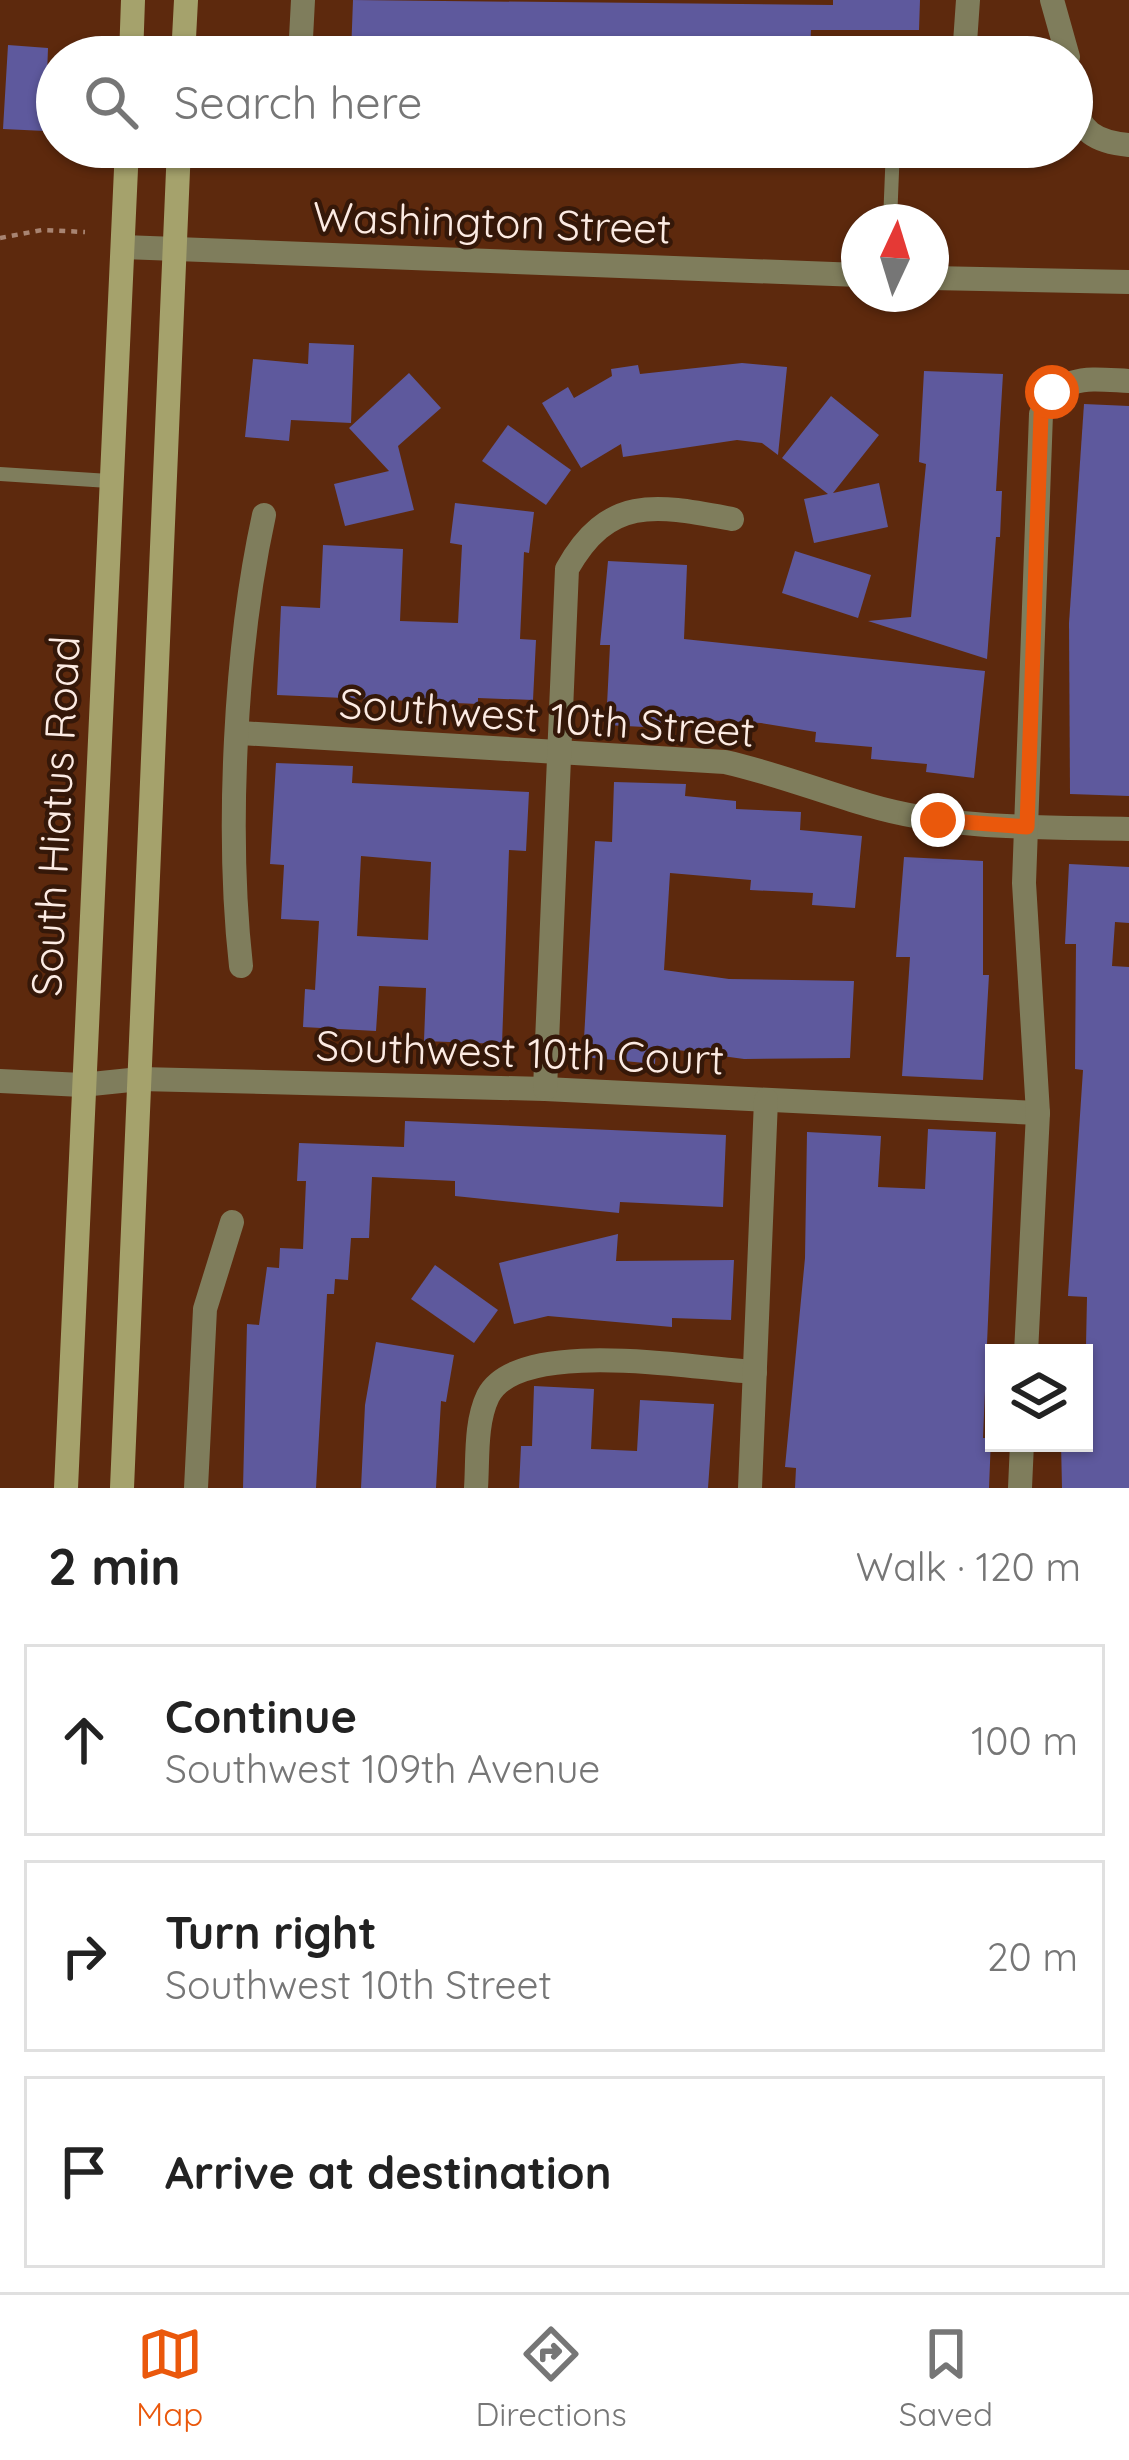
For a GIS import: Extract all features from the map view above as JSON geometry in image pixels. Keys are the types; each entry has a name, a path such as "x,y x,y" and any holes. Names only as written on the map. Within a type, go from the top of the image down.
{"main road":[{"path":"132,36 134,0"},
{"path":"184,36 186,0"},
{"name":"South Hiatus Road","path":"65,1488 126,168"},
{"path":"122,1488 178,168"}],"street":[{"path":"301,36 302,0"},
{"path":"965,36 968,0"},
{"path":"1052,0 1062,36"},
{"path":"1093,136 1129,146"},
{"name":"Washington Street","path":"123,247 841,274"},
{"path":"949,278 1129,282"},
{"path":"1026,1344 1038,1113 1024,883 1041,414 1052,392 1071,378 1129,381"},
{"path":"545,1089 567,569 585,536 632,508 665,506 732,519"},
{"path":"241,966 234,899 246,595 264,515"},
{"name":"Southwest 10th Street","path":"240,733 558,756 725,762 789,777 869,806 938,820 1129,829"},
{"name":"Southwest 10th Court","path":"0,1081 82,1085 140,1079 545,1089 1038,1113"},
{"path":"750,1488 766,1100"},
{"path":"196,1488 205,1309 232,1222"},
{"path":"476,1488 479,1431 489,1394 516,1371 556,1360 755,1372"},
{"path":"1020,1488 1022,1452"}],"lane":[{"path":"891,204 892,168"},
{"path":"0,474 110,481"}],"path":[{"path":"0,238 42,230 85,232"}],"building":[{"path":"353,0 833,5 833,0 920,0 919,30 811,30 811,36 352,36"},
{"path":"8,45 36,47 36,131 3,129"},
{"path":"309,343 354,345 351,423 291,420 289,441 245,437 253,359 308,364"},
{"path":"742,363 787,367 778,455 762,443 737,440 623,457 621,444 581,468 542,403 568,387 574,398 612,376 611,369 638,365 640,374"},
{"path":"924,371 1003,374 996,491 1002,491 1000,537 996,537 987,659 868,621 911,617 926,464 919,462"},
{"path":"409,373 441,408 398,446 414,510 345,526 334,484 389,471 349,428"},
{"path":"831,396 879,435 833,493 879,483 888,527 814,543 804,499 828,494 782,458"},
{"path":"1084,404 1129,406 1129,796 1070,794 1069,623"},
{"path":"508,425 571,470 546,505 482,461"},
{"path":"455,503 534,512 529,553 524,552 520,639 536,640 533,700 478,698 478,704 277,695 281,606 320,608 323,545 403,549 400,621 458,623 462,545 450,543"},
{"path":"795,551 871,575 858,618 782,593"},
{"path":"608,561 687,565 684,639 985,671 974,778 926,772 927,764 871,759 872,747 815,742 816,732 761,723 665,718 664,728 606,725 610,645 600,645"},
{"path":"276,763 353,766 352,783 529,792 526,851 509,850 502,1044 424,1041 426,988 379,986 376,1031 303,1027 305,989 315,990 319,921 281,919 284,865 270,864","holes":["361,856 431,862 428,940 357,936"]},
{"path":"614,782 686,784 685,796 736,801 736,809 801,812 800,830 862,836 855,908 812,905 813,893 750,890 751,880 670,873 664,970 729,979 854,981 850,1058 744,1059 656,1047 655,1064 583,1057 595,841 612,842"},
{"path":"904,857 983,861 983,975 989,975 983,1080 902,1076 910,957 896,957"},
{"path":"1069,864 1129,867 1129,923 1115,922 1112,966 1129,967 1129,1488 1062,1488 1061,1452 1093,1452 1093,1344 1086,1344 1087,1297 1068,1296 1083,1070 1075,1069 1076,944 1065,944"},
{"path":"405,1121 726,1135 723,1207 620,1202 619,1213 455,1196 455,1181 372,1177 369,1238 351,1238 348,1280 335,1279 334,1294 327,1294 316,1488 243,1488 247,1324 259,1325 267,1267 279,1268 280,1248 303,1249 306,1181 297,1181 299,1143 404,1147"},
{"path":"928,1129 996,1132 983,1438 985,1452 990,1452 989,1488 795,1488 796,1468 785,1467 805,1258 807,1132 881,1136 878,1187 925,1189"},
{"path":"618,1234 616,1261 734,1260 731,1320 672,1318 672,1327 548,1316 514,1324 499,1263"},
{"path":"435,1265 498,1310 474,1343 411,1299"},
{"path":"376,1342 454,1355 446,1402 441,1401 436,1488 361,1488 365,1405"},
{"path":"534,1386 594,1389 591,1449 637,1451 640,1400 714,1404 708,1488 519,1488 521,1446 532,1446"}],"route":[{"path":"938,820 1027,827 1041,414 1052,392"}]}
